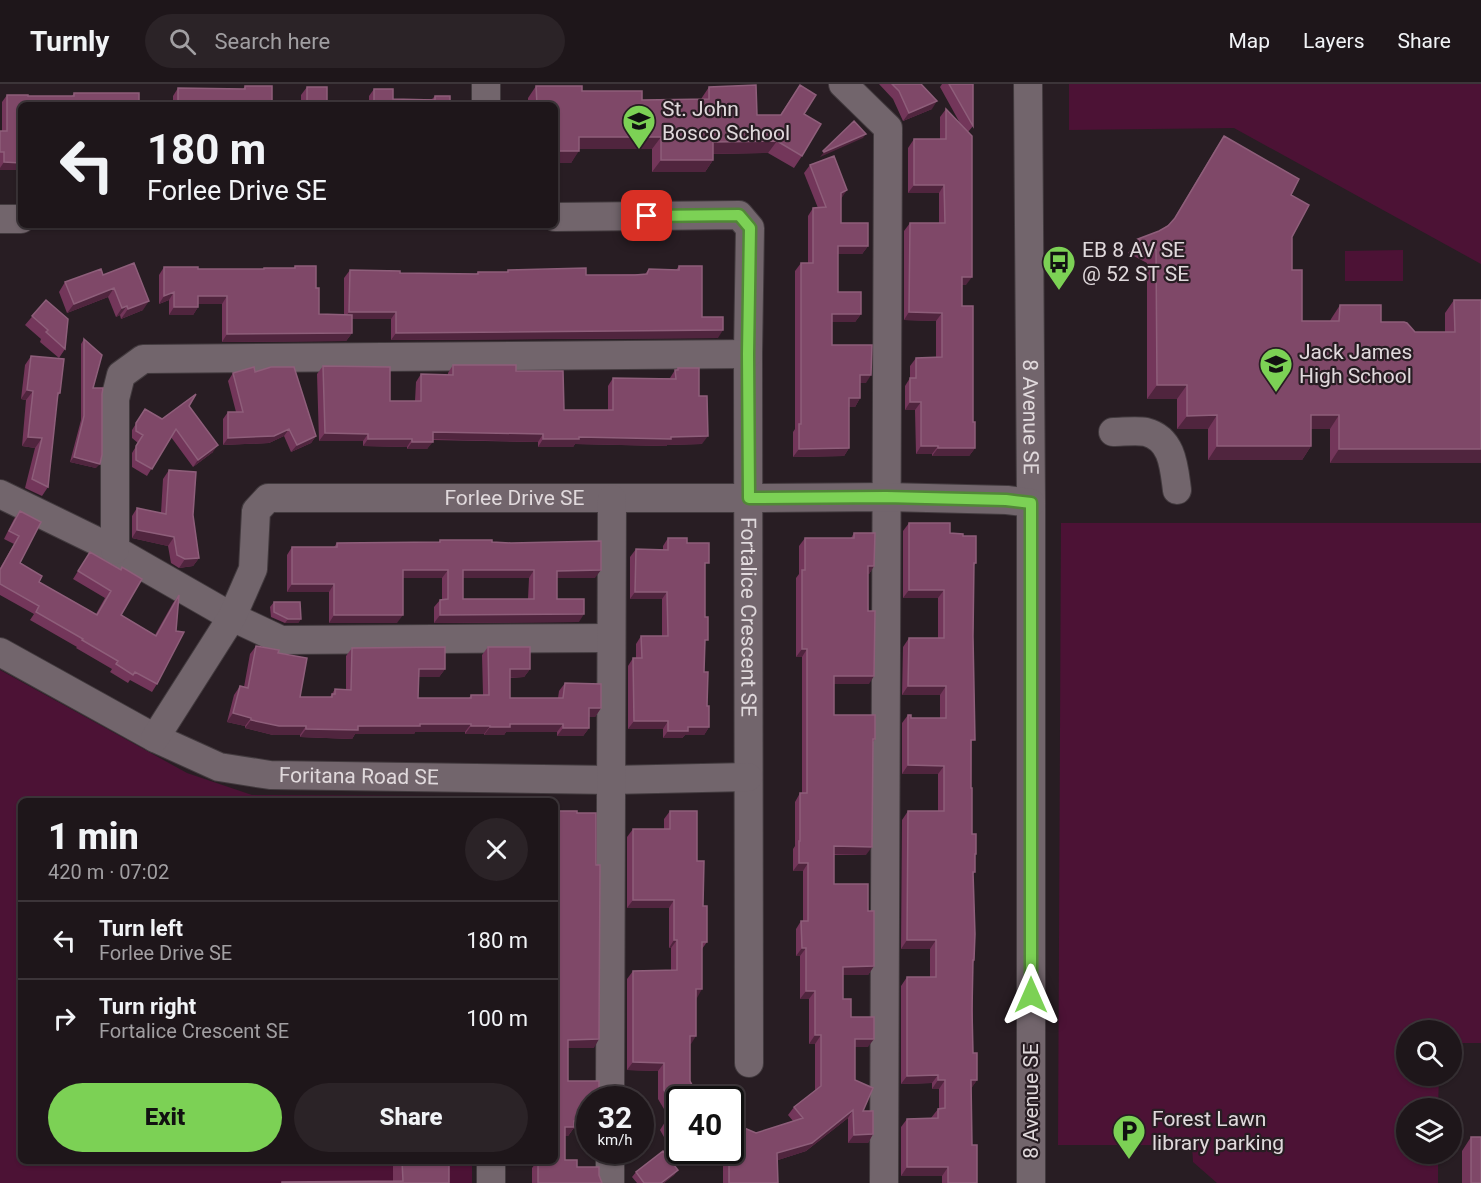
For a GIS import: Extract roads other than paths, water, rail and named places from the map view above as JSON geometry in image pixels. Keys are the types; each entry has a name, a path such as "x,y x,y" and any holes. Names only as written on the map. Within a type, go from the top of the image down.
{"street":[{"path":"486,84 486,102"},
{"path":"843,84 888,128 884,1183"},
{"name":"8 Avenue SE","path":"1028,84 1031,503 1030,1183"},
{"name":"Fortalice Crescent SE","path":"558,217 739,215 750,228 748,354 749,1063"},
{"path":"0,219 18,219"},
{"path":"115,550 115,399 121,375 143,359 748,354"},
{"path":"1113,432 1145,432 1160,438 1168,449 1174,466 1177,490"},
{"path":"0,494 115,550 232,617 281,640 611,638"},
{"name":"Forlee Drive SE","path":"155,738 232,617 253,569 256,512 268,498 886,497 1006,500 1031,503"},
{"path":"610,1086 612,498"},
{"name":"Foritana Road SE","path":"0,652 155,738 219,767 270,775 488,790 611,780 748,777"},
{"path":"491,1164 491,1183"},
{"path":"610,1164 610,1183"}],"place":[{"name":"St. John Bosco School","path":"639,150"},
{"name":"EB 8 AV SE @ 52 ST SE","path":"1059,291"},
{"name":"Jack James High School","path":"1276,393"},
{"name":"Forest Lawn library parking","path":"1129,1160"}]}
